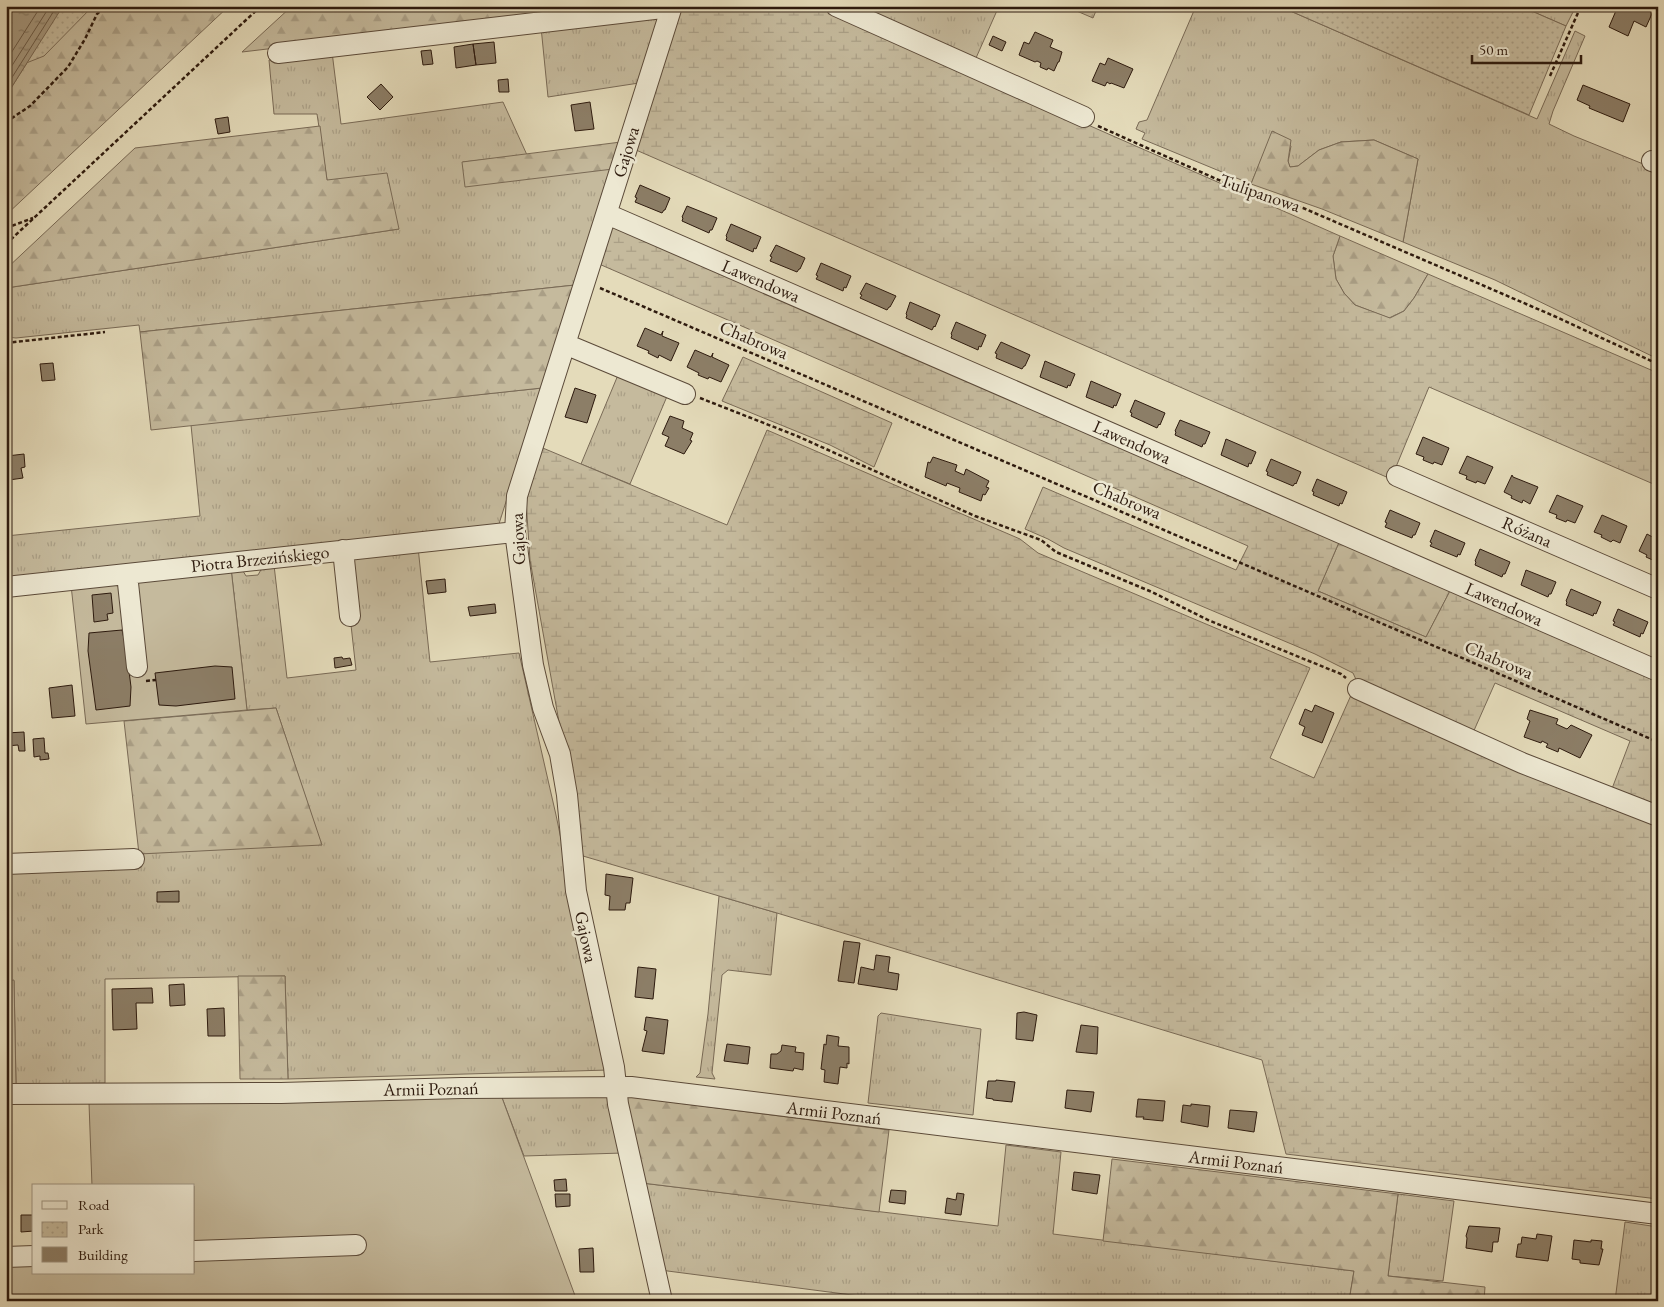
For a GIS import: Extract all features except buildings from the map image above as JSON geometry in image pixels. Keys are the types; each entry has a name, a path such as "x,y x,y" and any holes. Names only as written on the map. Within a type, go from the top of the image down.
{"street":[{"path":"836,6 1084,118"},
{"path":"278,53 671,7"},
{"name":"Gajowa","path":"662,1301 618,1104 614,1067 576,891 567,795 560,754 543,708 533,665 515,532 517,496 671,7"},
{"name":"Lawendowa","path":"607,214 1658,671"},
{"path":"565,344 685,394"},
{"name":"Różana","path":"1397,476 1658,589"},
{"name":"Piotra Brzezińskiego","path":"6,587 515,532"},
{"path":"343,550 350,616"},
{"path":"127,574 137,667"},
{"path":"1358,689 1522,763 1658,816"},
{"path":"6,864 134,859"},
{"name":"Armii Poznań","path":"6,1094 282,1093 616,1086 1658,1214"},
{"path":"195,1250 356,1245"},
{"path":"6,1257 32,1256"}],"path":[{"path":"6,122 30,106 68,67 97,14 106,6"},
{"path":"6,244 261,6"},
{"path":"1550,76 1581,6"},
{"name":"Tulipanowa","path":"1084,118 1250,194 1303,208 1554,316 1658,364"},
{"path":"6,228 34,217"},
{"name":"Chabrowa","path":"586,281 1658,742"},
{"path":"6,343 105,332"},
{"path":"685,394 797,436 975,516 1041,540 1056,552 1152,592 1208,620 1341,674 1358,689"}],"green space":[{"path":"6,6 93,6 44,56 6,71"},
{"path":"63,6 229,6 6,215 6,96"},
{"path":"292,6 631,6 242,52"},
{"path":"682,6 818,6 1340,236 1333,256 1336,279 1344,293 1355,305 1390,318 1404,311 1428,274 1658,373 1658,486 1429,387 1391,479 636,150"},
{"path":"857,6 999,6 976,58"},
{"path":"1065,6 1098,6 1093,18"},
{"path":"1196,6 1279,6 1537,119 1575,31 1585,36 1549,124 1658,170 1658,359 1495,280 1403,242 1418,159 1374,140 1341,142 1319,150 1298,166 1290,167 1288,162 1291,146 1273,131 1251,184 1142,139 1145,133 1136,129 1139,122 1147,120"},
{"path":"1279,6 1520,6 1566,26 1529,115"},
{"path":"1520,6 1576,6 1566,26"},
{"path":"653,14 658,19 639,83 548,97 541,27"},
{"path":"332,52 341,124 503,102 527,155 463,162 613,169 575,285 140,332 139,325 16,338 6,337 6,288 399,229 327,180 317,114 274,114 269,60"},
{"path":"320,126 327,180 387,173 399,229 6,288 6,269 135,148"},
{"path":"1272,131 1291,140 1288,161 1290,167 1298,166 1319,150 1341,142 1374,140 1418,159 1403,242 1322,209 1251,184"},
{"path":"621,142 613,169 465,187 462,162"},
{"path":"612,226 1340,540 1318,591 1426,637 1451,589 1658,679 1658,814 1610,794 1630,741 1495,683 1472,735 1359,686 1353,673 1315,654 1064,548 1025,529 1043,487 1236,570 1248,546 599,264"},
{"path":"1340,236 1428,274 1404,311 1389,318 1355,305 1344,293 1336,279 1333,256"},
{"path":"575,285 542,388 151,430 140,332"},
{"path":"743,357 892,423 874,467 830,445 722,401"},
{"path":"618,375 668,394 630,484 581,464"},
{"path":"542,388 498,527 6,580 6,536 200,516 191,425"},
{"path":"767,430 1020,539 1038,553 1310,668 1270,758 1314,778 1352,693 1658,822 1658,1199 1286,1154 1262,1060 583,856 530,560 525,485 538,446 727,525"},
{"path":"1340,540 1451,589 1426,637 1318,591"},
{"path":"418,547 430,662 519,653 556,815 609,1070 288,1079 285,976 105,979 105,1083 16,1084 14,981 6,981 6,869 19,860 321,844 276,708 247,710 231,568 240,566 246,576 258,575 263,566 274,565 287,678 356,670 351,625 360,613 354,607 349,554"},
{"path":"231,568 247,710 86,724 71,585"},
{"path":"276,708 322,845 139,854 124,721"},
{"path":"719,896 777,913 771,975 728,970 722,975 712,1073 715,1079 696,1077 700,1073 708,1014"},
{"path":"238,976 285,976 288,1079 240,1079"},
{"path":"14,980 16,1084 6,1084 6,981"},
{"path":"881,1013 981,1029 973,1115 868,1103 878,1016"},
{"path":"501,1095 610,1095 623,1153 524,1156"},
{"path":"501,1095 577,1301 6,1301 6,1262 32,1261 32,1274 195,1274 195,1255 362,1248 361,1240 252,1246 251,1239 230,1245 195,1247 195,1184 92,1184 89,1103"},
{"path":"623,1096 889,1130 879,1212 642,1183"},
{"path":"1006,1145 1061,1152 1053,1234 1354,1271 1349,1301 898,1301 660,1270 642,1183 998,1226"},
{"path":"1112,1159 1398,1194 1388,1276 1485,1287 1484,1301 1349,1301 1354,1271 1103,1241"},
{"path":"1398,1194 1454,1201 1443,1281 1388,1276"},
{"path":"1625,1222 1658,1227 1658,1301 1615,1301"}],"water":[{"path":"6,6 63,6 6,96"}]}
